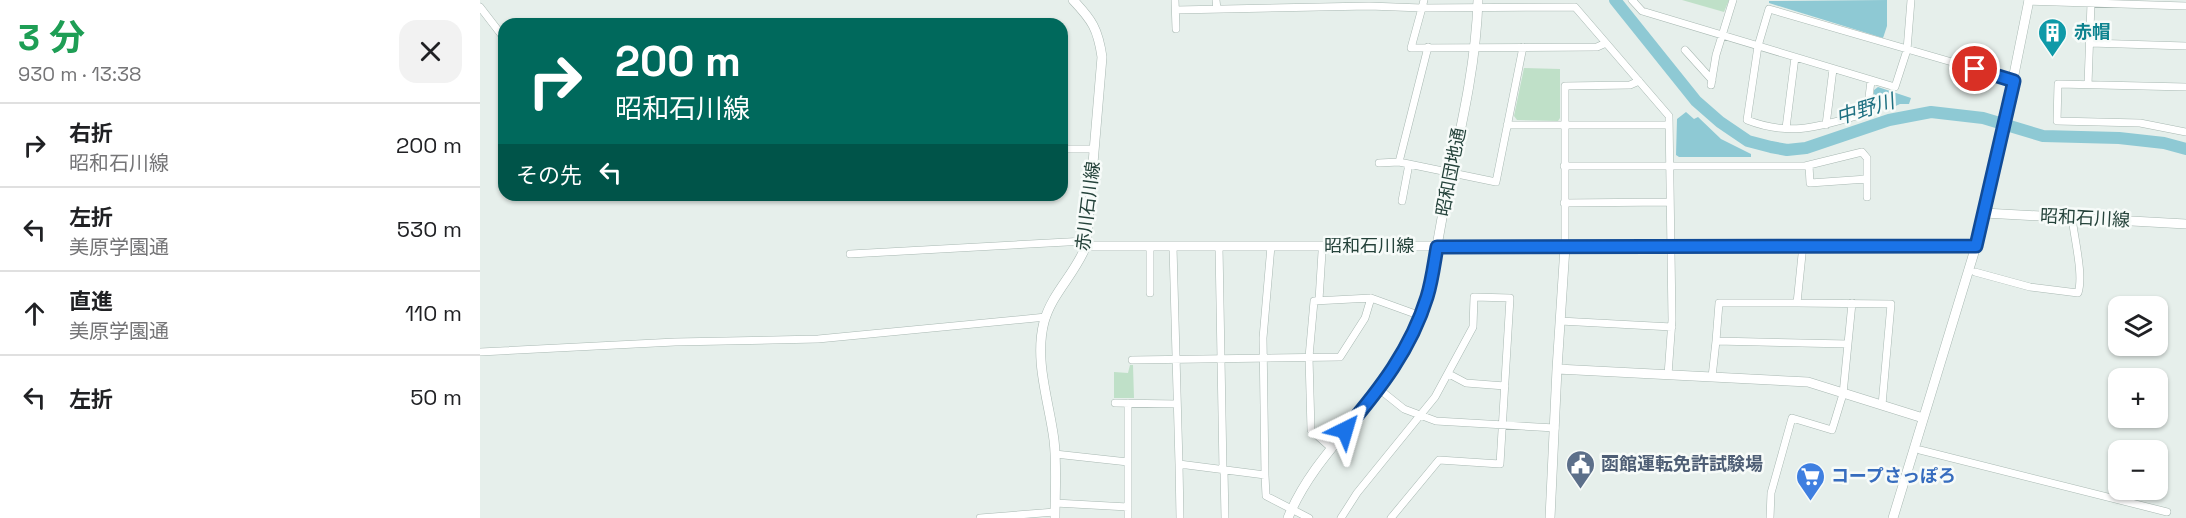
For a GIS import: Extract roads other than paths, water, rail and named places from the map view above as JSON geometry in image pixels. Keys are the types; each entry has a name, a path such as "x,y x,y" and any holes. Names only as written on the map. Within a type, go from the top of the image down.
{"street":[{"name":"赤川石川線","path":"1055,511 1055,454 1040,350 1046,317 1056,295 1080,262 1086,244 1102,57 1099,38 1088,15 1073,0"},
{"path":"1175,0 1176,29"},
{"path":"1216,0 1216,9"},
{"path":"1632,0 1642,11 1894,87 1907,50 1911,0"},
{"path":"1685,50 1711,83 1722,34 1733,0"},
{"path":"1893,518 1976,246 2007,115 2029,1 2118,2 2186,6"},
{"path":"1176,10 1216,9 1257,4 1325,3 1478,3 1575,7 1669,116 1672,327 1668,375"},
{"name":"昭和団地通","path":"1290,513 1307,479 1400,359 1421,316 1432,278 1474,46 1478,3"},
{"path":"2088,84 2091,3"},
{"path":"1423,4 1411,48 1598,47 1606,43"},
{"path":"480,7 498,30"},
{"path":"1871,81 1867,113 1806,129 1772,127 1747,120 1758,46 1768,9 2014,81"},
{"path":"2090,43 2186,46"},
{"path":"1399,162 1428,47"},
{"path":"1379,163 1399,162 1496,182 1523,47"},
{"path":"1786,128 1795,57"},
{"path":"1826,124 1833,69"},
{"path":"1550,518 1565,247 1565,86 1630,85 1639,81"},
{"path":"2186,87 2058,84 2057,122 2140,123 2186,132"},
{"path":"1507,125 1669,125"},
{"path":"1068,149 1094,150"},
{"path":"1564,166 1809,165 1862,152 1867,158 1867,197"},
{"path":"1402,201 1409,164"},
{"path":"1809,165 1810,183 1867,178"},
{"path":"1564,202 1669,202"},
{"name":"昭和石川線","path":"1984,213 2186,224"},
{"path":"1974,273 2030,287 2078,293 2079,275 2072,217"},
{"path":"850,254 1086,244"},
{"name":"昭和石川線","path":"1086,244 1150,247 1976,246"},
{"path":"1797,303 1803,245"},
{"path":"1173,246 1180,518"},
{"path":"1271,246 1263,338 1266,496 1290,513 1309,518"},
{"path":"1150,247 1150,293"},
{"path":"1218,247 1225,518"},
{"path":"1319,300 1322,252"},
{"path":"1341,518 1357,493 1420,417 1449,374 1473,327 1474,297 1510,298 1500,464 1439,460 1391,518"},
{"path":"1132,360 1340,357 1365,318 1371,298"},
{"path":"1330,447 1311,430 1309,357 1314,301 1371,298 1421,316"},
{"path":"1712,377 1719,303 1891,303 1882,405"},
{"path":"1770,518 1771,493 1792,418 1832,430 1843,394 1852,303"},
{"path":"480,352 675,342 818,339 1046,317"},
{"path":"1560,321 1672,327"},
{"path":"1716,341 1848,344"},
{"path":"1557,369 1808,382 1923,418"},
{"path":"1449,374 1466,383 1505,386"},
{"path":"1379,389 1404,410 1436,421 1556,428"},
{"path":"1115,403 1177,404"},
{"path":"1128,403 1128,518"},
{"path":"1920,450 2167,512"},
{"path":"1055,454 1128,462"},
{"path":"1179,464 1265,475"},
{"path":"980,518 1128,507"}],"water":[{"path":"1887,0 1887,26 1883,38 1769,3 1769,1"},
{"path":"1878,87 1911,98 1909,104 1900,104 1887,110 1884,106 1872,112 1874,90"},
{"path":"1686,112 1694,119 1698,117 1721,139 1751,154 1751,157 1679,157 1676,155 1677,119"}],"waterway":[{"name":"中野川","path":"1615,0 1696,101 1720,122 1748,141 1787,150 1806,148 1889,120 1931,112 1983,118 2043,136 2119,138 2164,143 2186,149"}],"place":[{"name":"赤帽","path":"2053,58"},
{"name":"函館運転免許試験場","path":"1580,490"},
{"name":"コープさっぽろ","path":"1810,502"}]}
